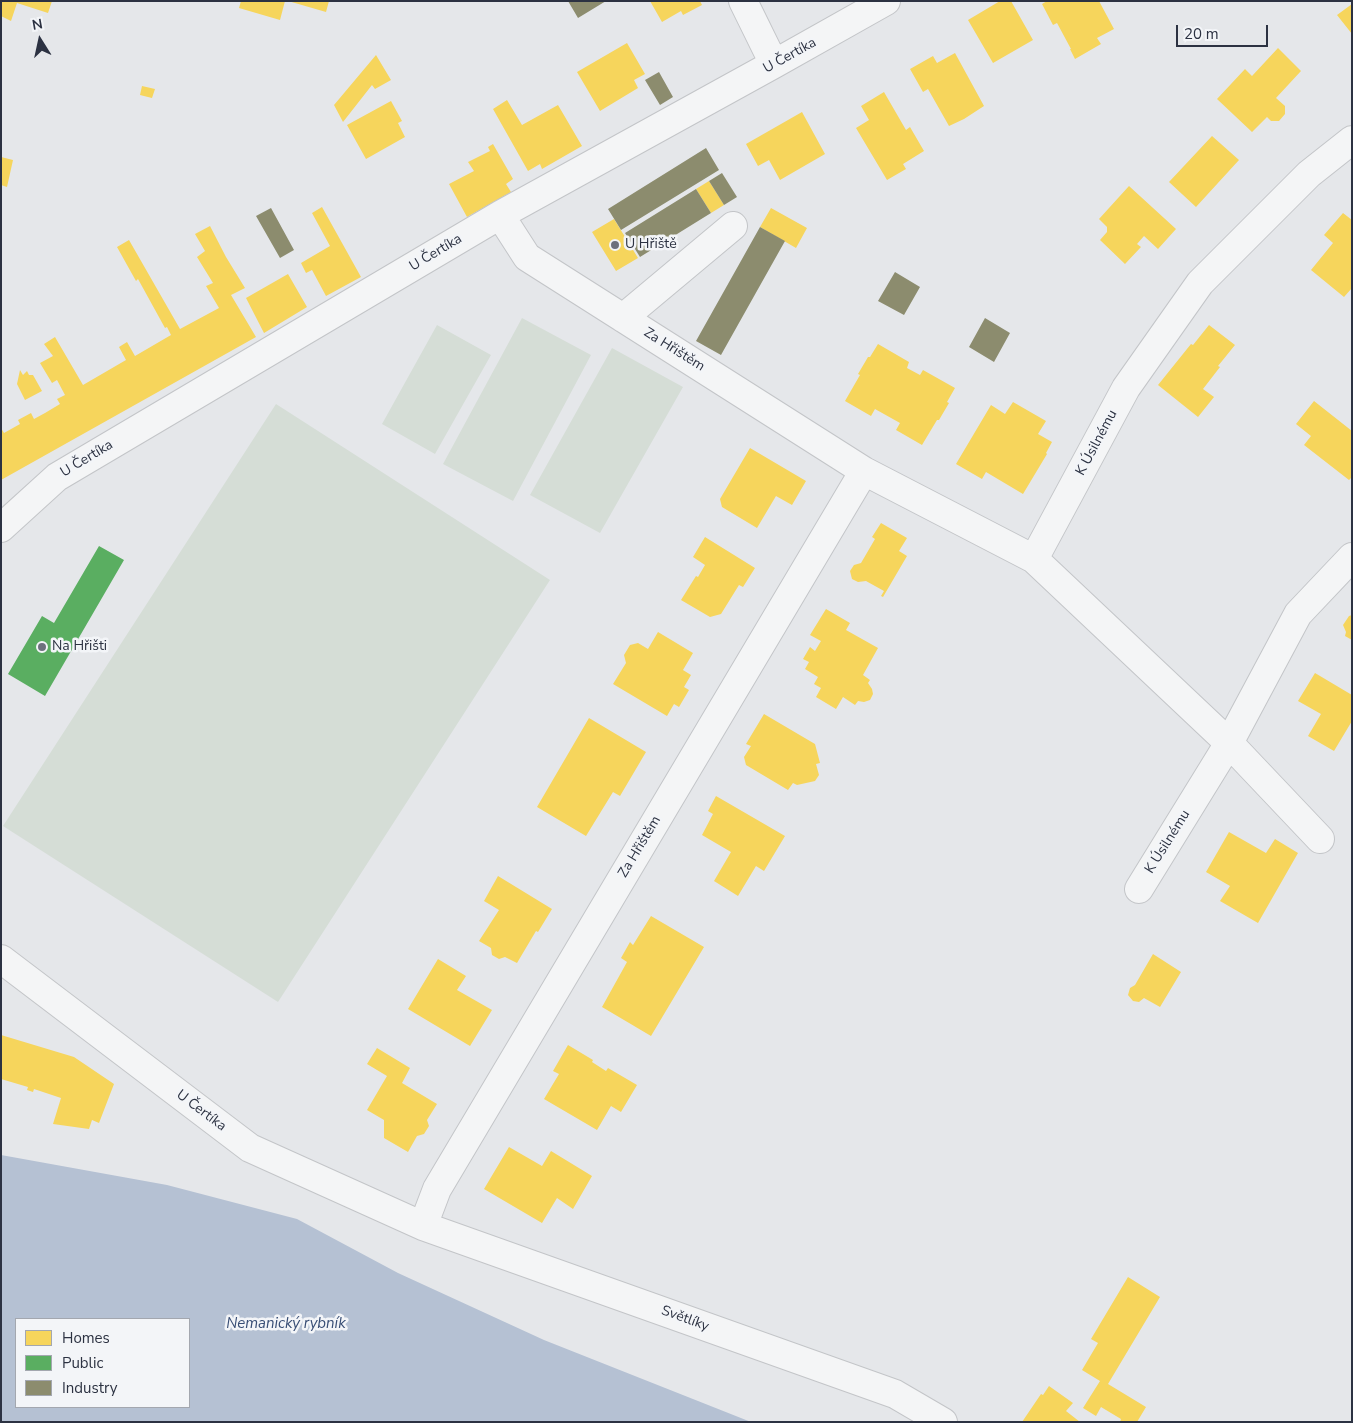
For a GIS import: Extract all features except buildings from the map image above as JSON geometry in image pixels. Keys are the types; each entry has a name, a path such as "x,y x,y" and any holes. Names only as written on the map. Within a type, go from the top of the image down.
{"street":[{"path":"743,1 774,64"},
{"name":"U Čertíka","path":"1,528 57,477 500,215 886,1"},
{"name":"K Úsilnému","path":"1034,559 1126,388 1200,283 1309,174 1352,140"},
{"name":"Za Hřištěm","path":"500,215 527,257 864,471 1034,559"},
{"path":"623,318 733,226"},
{"name":"Za Hřištěm","path":"423,1226 437,1189 864,471"},
{"name":"K Úsilnému","path":"1139,889 1229,743 1298,614 1352,557"},
{"path":"1034,559 1229,743 1320,838"},
{"name":"U Čertíka","path":"1,959 250,1148 423,1226"},
{"name":"Světlíky","path":"423,1226 895,1394 943,1422"}],"shaded area":[{"path":"522,318 591,355 513,501 443,464"},
{"path":"437,325 491,355 435,454 382,424"},
{"path":"612,348 683,387 600,533 530,495"},
{"path":"276,404 550,580 278,1002 3,826"}],"water":[{"name":"Nemanický rybník","path":"1,1155 167,1185 297,1219 398,1273 544,1340 751,1422 1,1422"}],"place":[{"name":"U Hřiště","path":"615,245"},
{"name":"Na Hřišti","path":"42,647"}]}
